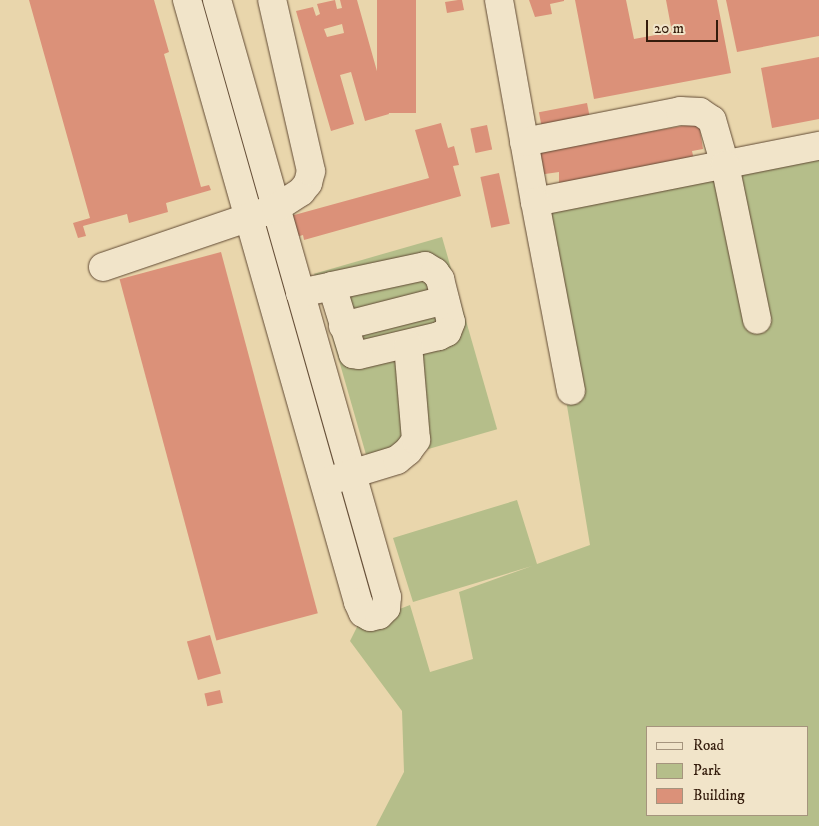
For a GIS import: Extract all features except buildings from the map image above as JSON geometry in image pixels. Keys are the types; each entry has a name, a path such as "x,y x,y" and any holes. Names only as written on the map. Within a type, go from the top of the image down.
{"lane":[{"path":"187,0 358,602 363,613 370,617 379,615 386,608 387,596 351,476 217,0"},
{"path":"103,267 276,208 301,192 308,183 311,171 272,0"},
{"path":"498,0 571,391"},
{"path":"524,142 680,111 700,112 712,120 725,165 757,320"},
{"path":"536,202 819,146"},
{"path":"300,294 332,286 425,266 440,279 450,322 447,332 408,345 359,355 353,354 332,286"},
{"path":"343,326 445,300"},
{"path":"324,482 351,476 397,460 408,451 416,440 408,345"}],"green space":[{"path":"819,153 819,826 376,826 404,772 402,711 350,641 358,625 410,605 430,672 473,659 459,592 532,566 413,602 393,538 517,500 537,564 590,545 535,212"},
{"path":"442,237 497,429 369,466 314,274"}]}
